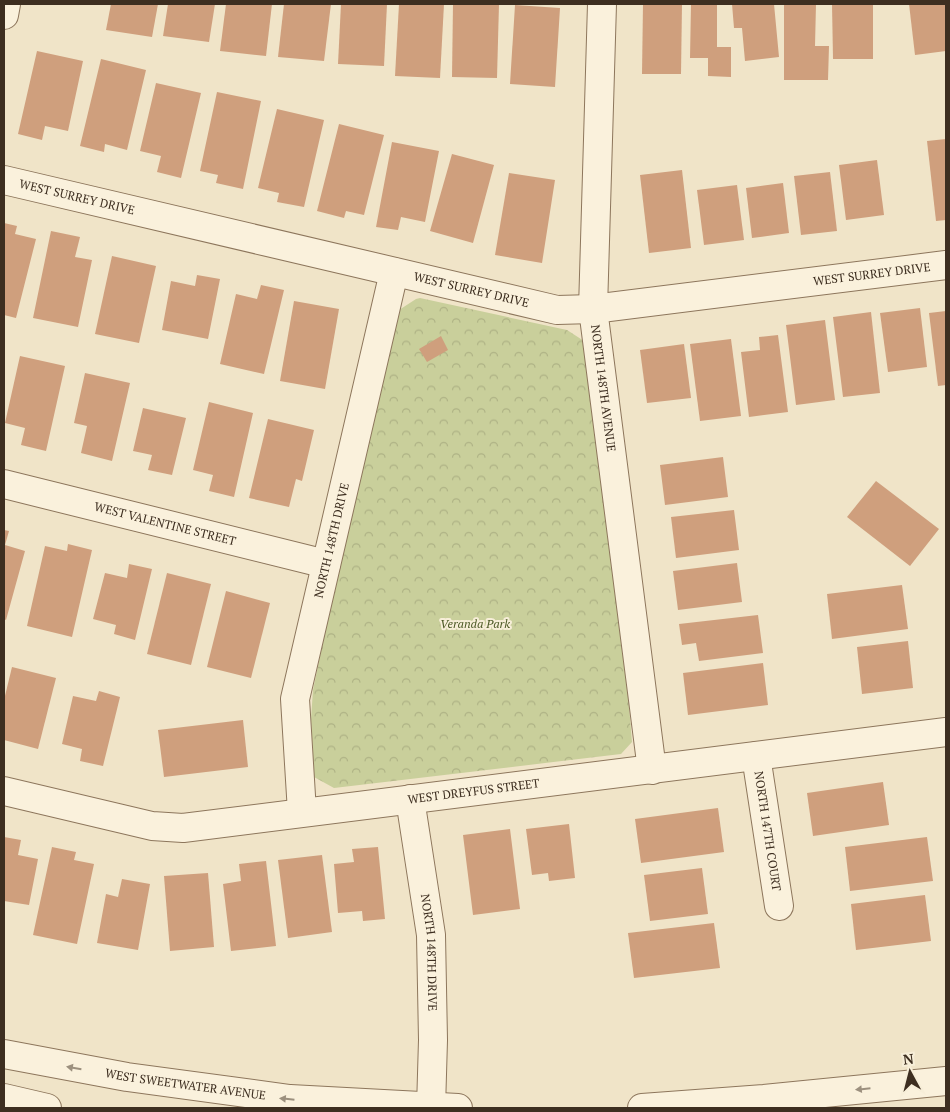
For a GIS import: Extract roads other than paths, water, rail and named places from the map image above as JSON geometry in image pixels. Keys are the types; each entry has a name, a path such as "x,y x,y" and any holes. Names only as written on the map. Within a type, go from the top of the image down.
{"street":[{"name":"NORTH 148TH AVENUE","path":"602,4 593,309 652,770"},
{"name":"WEST SURREY DRIVE","path":"4,180 557,310 593,309 946,265"},
{"name":"NORTH 148TH DRIVE","path":"302,812 295,698 394,272"},
{"name":"WEST VALENTINE STREET","path":"4,484 326,564"},
{"name":"WEST DREYFUS STREET","path":"4,791 152,826 183,828 946,732"},
{"name":"NORTH 147TH COURT","path":"756,756 779,906"},
{"name":"NORTH 148TH DRIVE","path":"410,799 431,935 433,1040 431,1108"},
{"name":"WEST SWEETWATER AVENUE","path":"4,1054 127,1077 280,1098 431,1108 458,1108"},
{"path":"642,1108 764,1099 946,1081"},
{"path":"4,1098 47,1108"}],"park label":[{"name":"Veranda Park","path":"475,624"}]}
